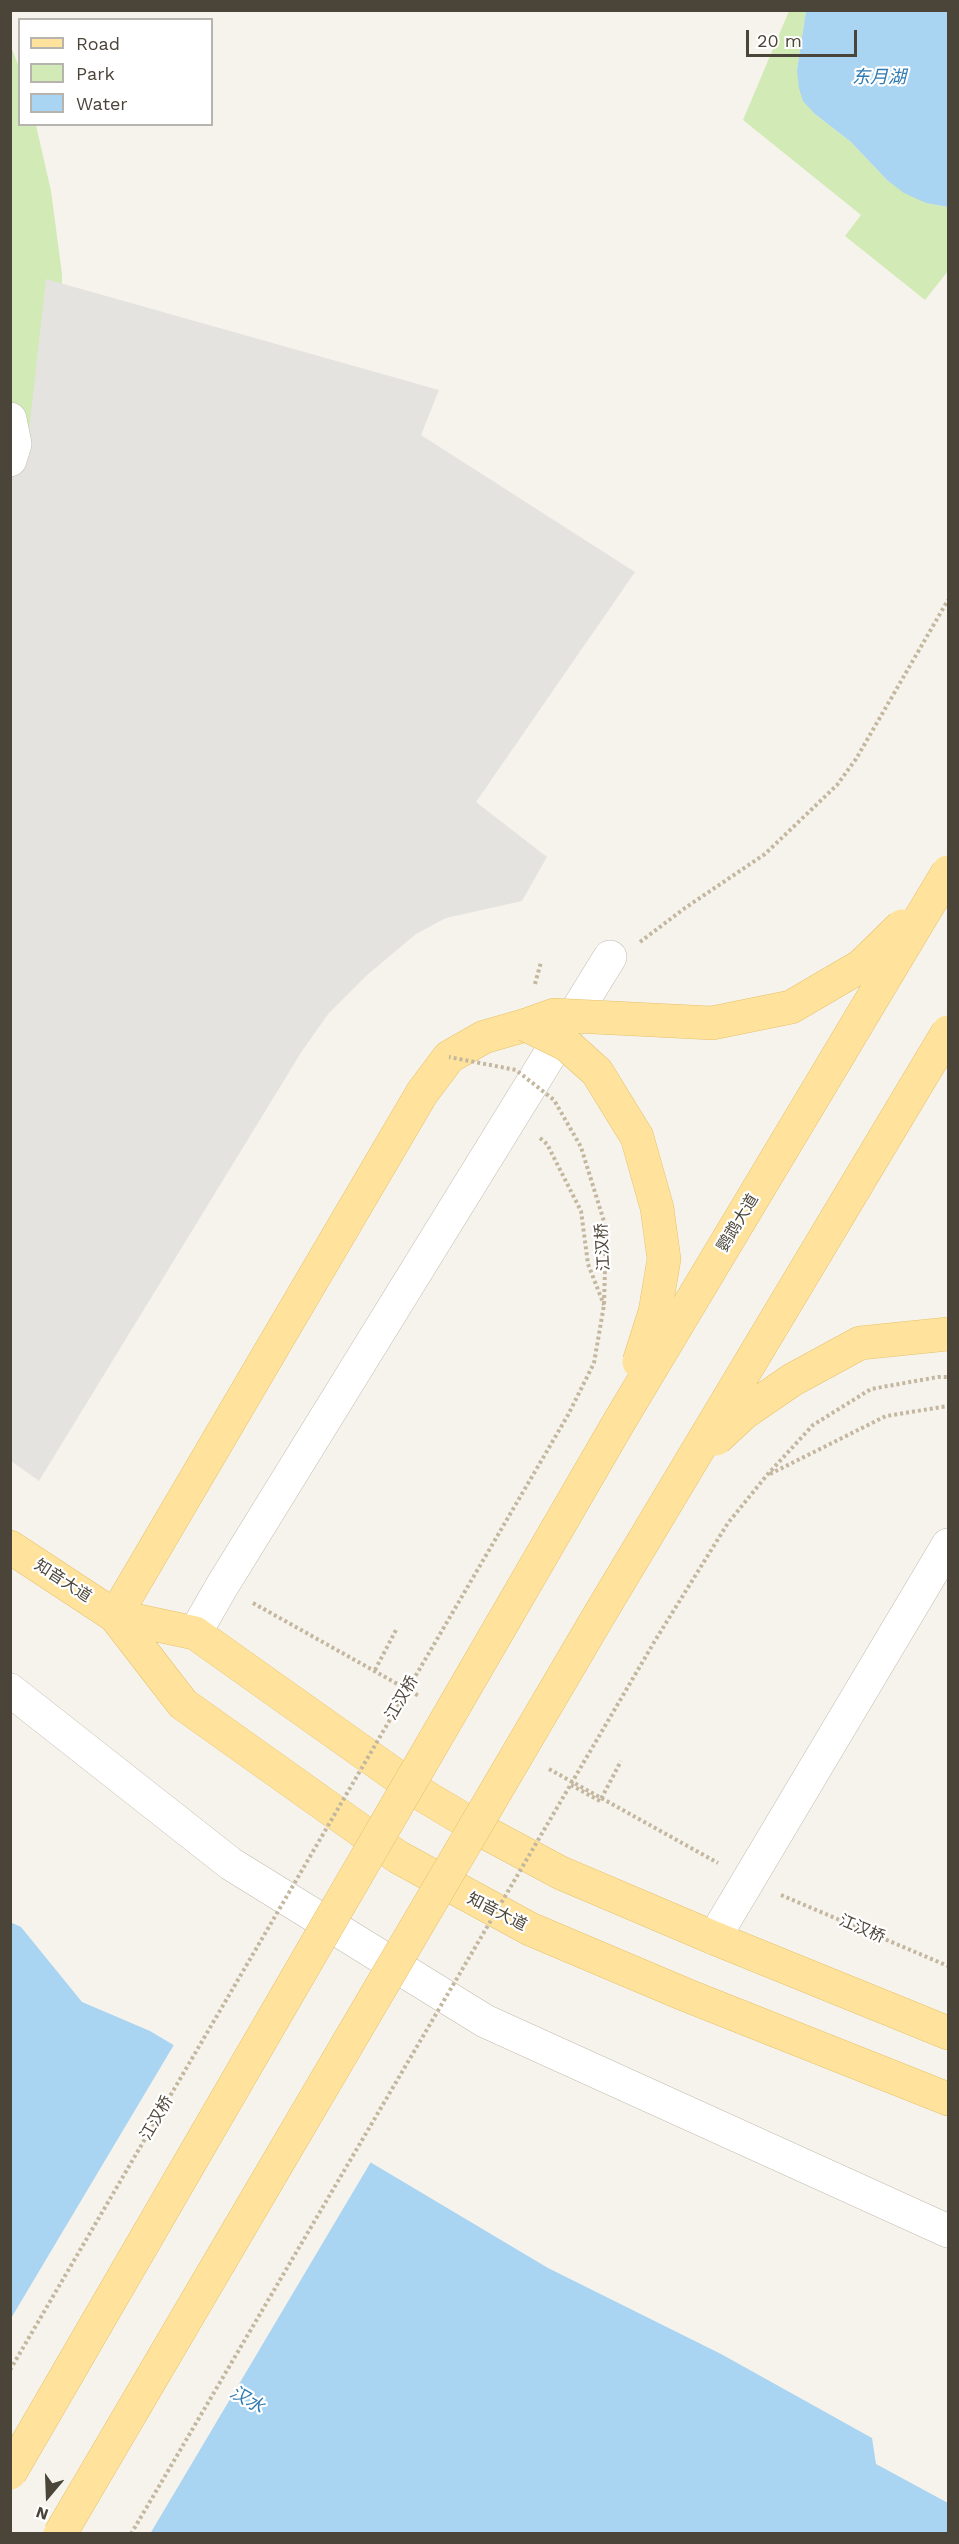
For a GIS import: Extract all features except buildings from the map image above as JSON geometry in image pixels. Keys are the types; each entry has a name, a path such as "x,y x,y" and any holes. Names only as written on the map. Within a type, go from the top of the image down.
{"main road":[{"path":"115,1616 422,1093 449,1057 484,1037 554,1015 712,1023 791,1007 861,966 942,883"},
{"name":"鹦鹉大道","path":"10,2473 619,1422 942,883"},
{"path":"526,1025 567,1045 597,1072 637,1137 657,1208 664,1259 655,1312 619,1422"},
{"path":"60,2534 598,1617 948,1032"},
{"path":"692,1460 744,1413 782,1386 860,1343 948,1334"},
{"name":"知音大道","path":"10,1547 115,1616 183,1704 398,1857 530,1929 686,1995 948,2099"},
{"name":"知音大道","path":"115,1616 195,1633 426,1797 479,1829 561,1873 948,2033"}],"street":[{"path":"10,419 15,444 10,460"},
{"path":"195,1633 610,957"},
{"path":"714,1938 948,1545"},
{"path":"10,1690 231,1864 485,2021 948,2231"}],"path":[{"path":"610,957 638,943 765,854 817,807 856,759 948,600"},
{"name":"江汉桥","path":"10,2370 568,1414 594,1363 604,1305 606,1228 580,1147 554,1100 516,1070 449,1057"},
{"path":"513,1114 547,1144 580,1210 588,1264 604,1305"},
{"path":"131,2534 656,1639 728,1523 767,1475 813,1425 871,1389 948,1377"},
{"path":"767,1475 886,1416 948,1406"},
{"path":"396,1630 374,1670 407,1689"},
{"path":"571,1785 600,1801 621,1761"},
{"name":"江汉桥","path":"775,1892 948,1966"}],"green space":[{"path":"789,11 806,11 797,70 815,114 851,142 887,180 926,203 948,207 948,271 925,300 845,236 861,215 743,120"},
{"path":"10,44 18,64 18,126 36,126 51,191 62,274 62,309 10,508"}],"shaded area":[{"path":"46,279 439,390 421,435 635,572 476,802 547,857 522,901 446,918 416,934 366,976 329,1013 302,1051 39,1481 11,1461 10,476 25,449 29,431"}],"water":[{"name":"东月湖","path":"806,11 948,11 948,207 926,203 904,193 887,180 851,142 815,114 803,101 797,70"},
{"name":"汉水","path":"10,1922 21,1927 82,2002 150,2031 548,2268 721,2354 872,2438 876,2464 948,2503 948,2533 11,2533"}],"pier":[{"path":"175,2043 372,2160 150,2534 11,2533 10,2320"}]}
